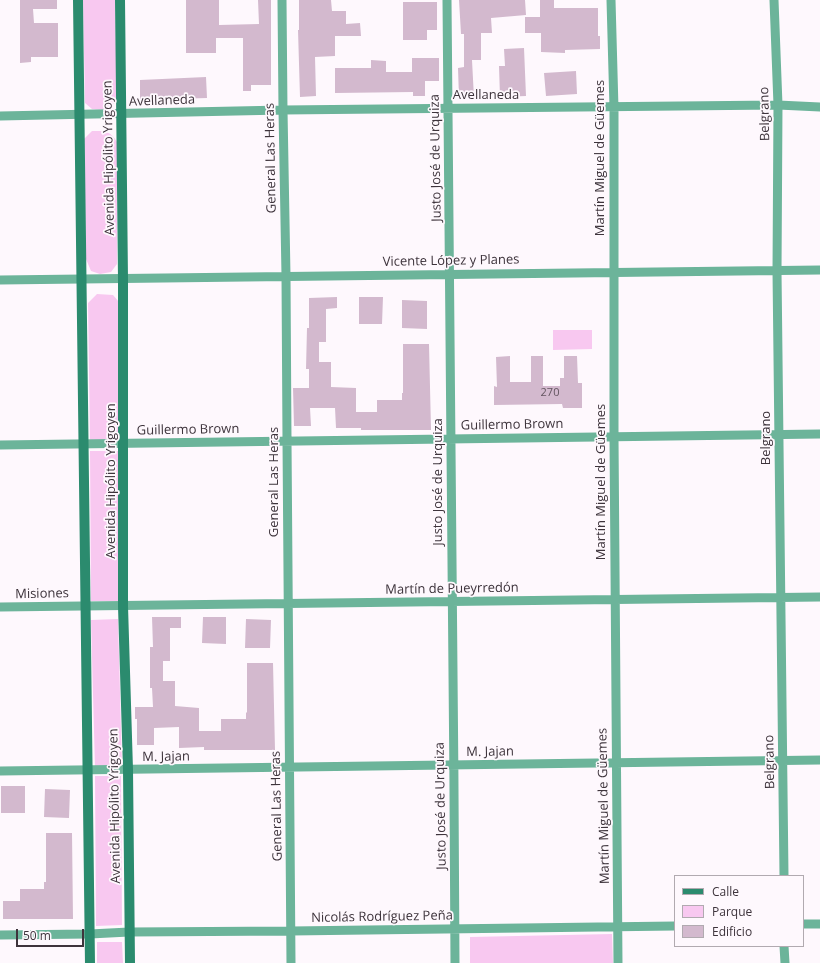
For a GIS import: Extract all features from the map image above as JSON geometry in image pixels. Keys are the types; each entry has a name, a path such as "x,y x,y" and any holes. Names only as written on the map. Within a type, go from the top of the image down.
{"main road":[{"name":"Avenida Hipólito Yrigoyen","path":"78,0 81,279 85,444 85,606 90,963"},
{"name":"Avenida Hipólito Yrigoyen","path":"120,0 124,443 123,606 128,770 130,963"}],"street":[{"name":"General Las Heras","path":"282,0 286,276 291,963"},
{"name":"Justo José de Urquiza","path":"447,0 451,274 450,439 456,963"},
{"name":"Martín Miguel de Güemes","path":"611,0 614,108 614,437 618,963"},
{"name":"Belgrano","path":"774,0 778,105 777,271 784,875"},
{"name":"Avellaneda","path":"0,116 122,115 283,110 614,108 778,105 820,107"},
{"name":"Vicente López y Planes","path":"0,280 820,270"},
{"name":"Guillermo Brown","path":"0,445 820,434"},
{"name":"Martín de Pueyrredón","path":"85,606 820,597"},
{"name":"Misiones","path":"0,607 85,606"},
{"name":"M. Jajan","path":"0,771 820,760"},
{"path":"804,924 820,924"},
{"name":"Nicolás Rodríguez Peña","path":"0,935 130,932 674,926"},
{"path":"784,947 785,963"}],"green space":[{"path":"83,0 115,0 117,101 106,110 92,109 85,103"},
{"path":"92,131 109,133 117,142 117,264 111,272 100,274 91,271 86,259 84,139"},
{"path":"97,294 113,295 119,302 119,440 90,441 88,303"},
{"path":"553,330 592,330 592,349 553,350"},
{"path":"90,451 118,451 118,601 91,601"},
{"path":"118,619 122,767 95,768 91,620"},
{"path":"95,776 121,776 122,925 96,926"},
{"path":"612,934 613,963 470,963 470,937"},
{"path":"97,942 122,942 123,963 97,963"}],"building":[{"path":"20,0 57,0 57,9 33,9 34,23 58,23 58,57 31,57 31,62 20,63"},
{"path":"186,0 219,0 219,25 259,24 258,0 271,0 271,85 251,85 251,91 243,91 243,38 216,38 216,53 186,53"},
{"path":"299,0 331,0 332,11 346,11 346,24 360,23 361,36 335,36 335,56 315,57 316,96 300,97 298,30"},
{"path":"459,0 525,0 526,15 491,18 492,33 481,33 481,60 472,60 474,98 459,98 458,68 464,67 464,34 461,34"},
{"path":"540,0 554,0 554,8 598,8 598,36 600,36 600,49 565,50 565,53 541,52 541,33 525,33 525,17 540,17"},
{"path":"403,2 437,2 437,30 427,30 427,40 403,40"},
{"path":"524,48 526,96 500,97 499,66 505,66 504,49"},
{"path":"412,58 439,58 439,81 425,81 425,96 413,96 413,92 335,93 335,68 371,68 371,60 386,61 386,72 412,72"},
{"path":"576,71 577,94 546,96 544,73"},
{"path":"206,77 207,98 140,100 140,80"},
{"path":"337,297 337,308 326,309 326,342 319,342 319,362 331,362 331,387 356,388 356,412 377,412 377,400 402,400 403,344 429,344 431,430 361,430 361,428 336,428 335,408 310,408 311,426 294,426 293,388 309,388 309,369 306,369 307,328 309,328 309,298"},
{"path":"359,297 383,297 382,324 359,324"},
{"path":"402,300 427,301 427,329 402,328"},
{"path":"510,356 510,382 531,382 531,356 543,356 543,386 560,386 560,378 564,378 564,356 577,356 578,383 582,383 582,408 563,408 562,404 494,405 494,386 497,387 496,357"},
{"path":"152,617 181,617 181,628 170,628 170,661 163,661 163,681 175,681 175,706 199,708 199,731 221,731 221,719 246,719 247,663 273,663 275,750 204,750 204,747 179,748 179,727 154,728 154,745 137,745 137,719 135,719 135,707 153,707 152,688 150,688 150,647 153,647"},
{"path":"203,617 226,617 226,644 202,643"},
{"path":"246,619 271,620 270,648 245,648"},
{"path":"1,786 25,786 25,813 1,813"},
{"path":"45,789 70,790 69,818 44,817"},
{"path":"46,833 72,833 73,919 3,919 3,901 20,901 20,889 44,889 44,882 46,882"}]}
